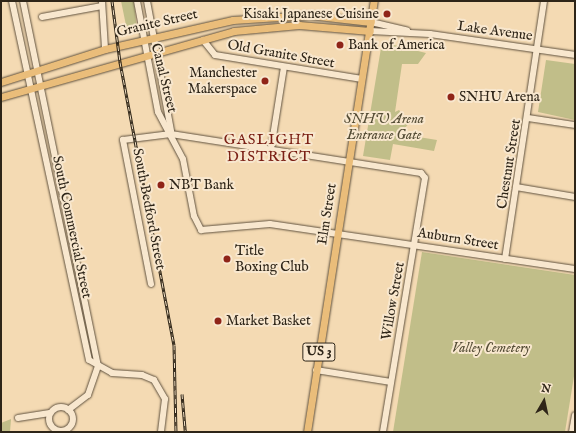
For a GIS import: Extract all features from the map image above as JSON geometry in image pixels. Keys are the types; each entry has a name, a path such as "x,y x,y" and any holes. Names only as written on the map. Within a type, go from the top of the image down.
{"main road":[{"name":"Elm Street","path":"307,432 374,1"},
{"name":"Granite Street","path":"1,82 36,69 105,49 143,40 263,17 308,15 371,22"},
{"name":"Granite Street","path":"1,97 38,85 156,52 203,40 274,25 312,25 370,31"}],"street":[{"name":"South Commercial Street","path":"12,1 25,73 85,344 89,360 98,366"},
{"name":"South Commercial Street","path":"23,1 38,85 60,165 98,366"},
{"name":"Canal Street","path":"137,1 143,40 158,112 183,159 194,216 201,230"},
{"name":"Canal Street","path":"147,1 171,134"},
{"name":"Chestnut Street","path":"505,259 528,118 544,1"},
{"path":"42,17 102,3 105,49"},
{"name":"Lake Avenue","path":"371,22 412,32 575,55"},
{"name":"Lake Avenue","path":"370,31 412,32"},
{"name":"Old Granite Street","path":"203,40 215,54 284,67 362,79"},
{"path":"271,149 284,67"},
{"path":"528,118 575,126"},
{"path":"171,134 349,161"},
{"name":"South Bedford Street","path":"151,284 123,140 171,134"},
{"name":"Willow Street","path":"349,161 424,174 383,432"},
{"path":"516,187 575,197"},
{"name":"Auburn Street","path":"201,230 262,223 414,244 575,269"},
{"path":"18,418 50,413 59,408 68,410 88,395 98,366 112,373 146,376 158,384 165,399 161,432"},
{"path":"316,370 391,382"},
{"path":"50,413 51,427 64,431 73,420 68,410"},
{"path":"572,432 575,415"}],"green space":[{"path":"121,1 134,1 137,33 128,35"},
{"name":"SNHU Arena Entrance Gate","path":"382,42 426,53 418,64 402,64 395,112 399,110 410,122 400,134 437,140 434,151 393,144 390,160 363,156"},
{"path":"546,60 575,64 575,120 538,112"},
{"name":"Valley Cemetery","path":"422,252 575,275 575,370 565,432 393,432"},
{"path":"11,419 10,432 1,432 1,423"}],"railway":[{"path":"112,1 120,62 174,345 176,432"},
{"path":"182,394 185,432"}],"place":[{"name":"Kisaki Japanese Cuisine","path":"387,14"},
{"name":"Bank of America","path":"340,45"},
{"name":"Manchester Makerspace","path":"265,81"},
{"name":"SNHU Arena","path":"451,97"},
{"name":"NBT Bank","path":"161,185"},
{"name":"Title Boxing Club","path":"227,259"},
{"name":"Market Basket","path":"218,321"}],"district":[{"name":"GASLIGHT DISTRICT","path":"269,148"}]}
